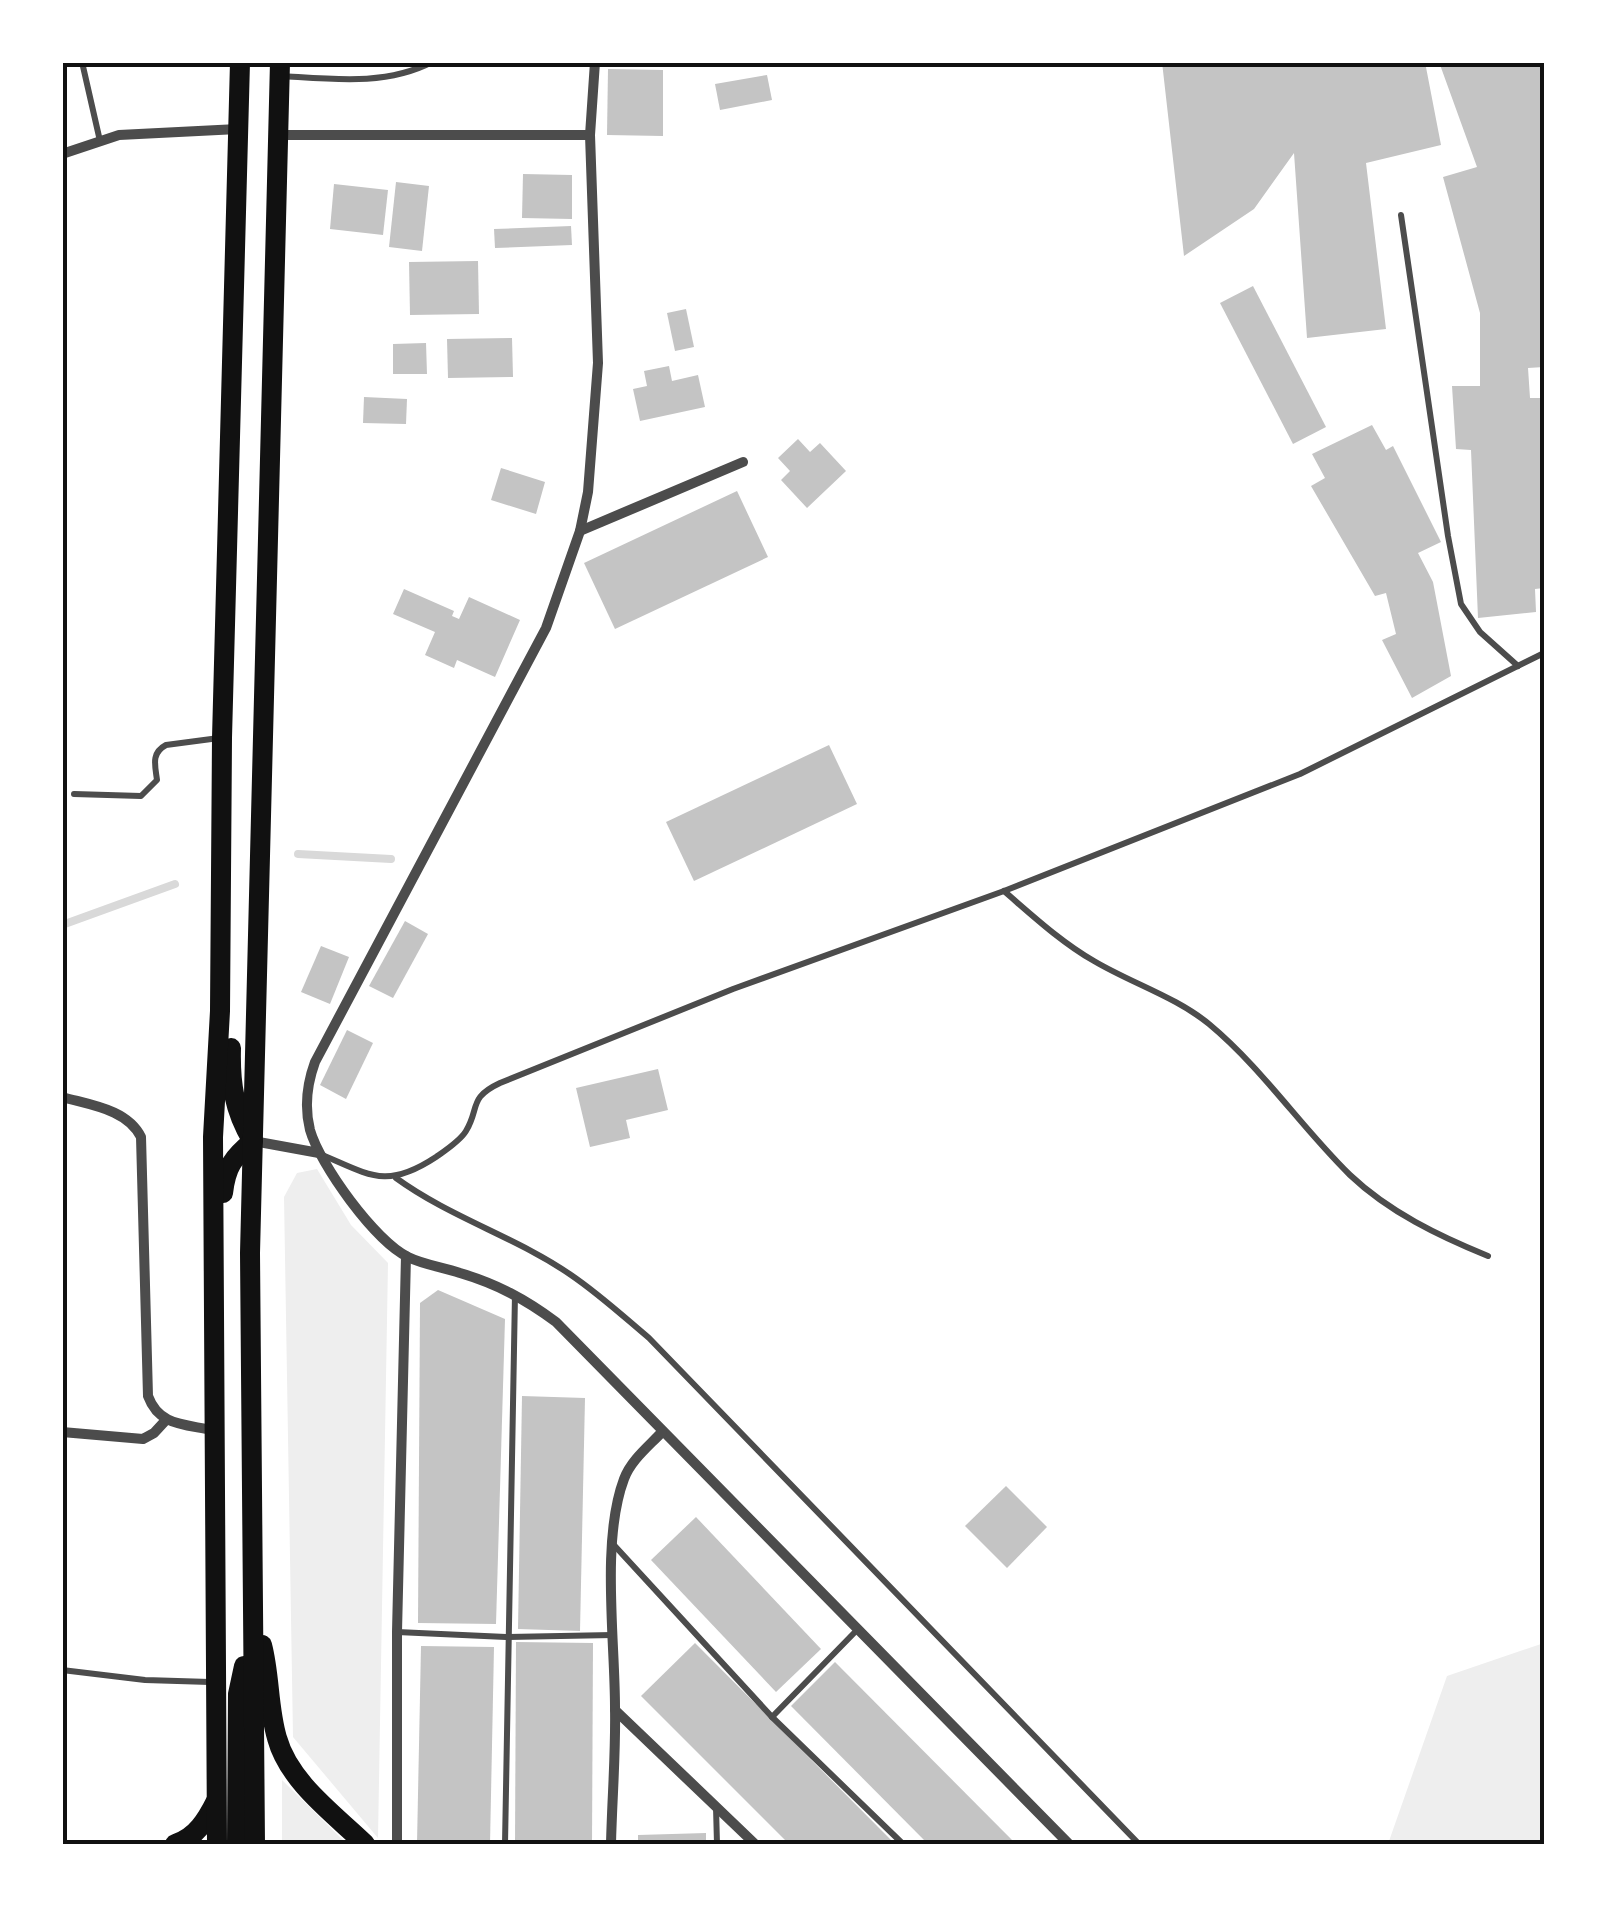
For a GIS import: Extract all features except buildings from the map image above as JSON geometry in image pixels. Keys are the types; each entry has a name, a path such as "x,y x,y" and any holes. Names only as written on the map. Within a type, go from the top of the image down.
{"highway":[{"path":"218,1844 212,1136 220,1010 222,738 240,62"},
{"path":"255,1844 250,1253 279,69"},
{"path":"220,1010 231,1036 230,1084 240,1120 253,1142"},
{"path":"212,1269 221,1249 226,1169 234,1156 253,1142"},
{"path":"237,1844 238,1694 253,1625"},
{"path":"253,1625 263,1648 276,1736 284,1756 310,1791 365,1844"},
{"path":"175,1844 184,1842 206,1822 217,1800"}],"street":[{"path":"595,62 590,134 598,363 588,492 580,531 546,628 315,1062 306,1104 310,1128 319,1153 345,1194 374,1228 406,1256 515,1293 556,1322 1069,1844"},
{"path":"62,154 119,134 238,129"},
{"path":"278,135 590,134"},
{"path":"580,531 743,462"},
{"path":"62,1097 123,1116 141,1136 148,1396 154,1412 166,1420 212,1430"},
{"path":"253,1142 319,1153"},
{"path":"397,1844 397,1632 406,1256"},
{"path":"62,1432 143,1439 166,1420"},
{"path":"611,1844 615,1710 613,1544 625,1477 635,1460 662,1432"},
{"path":"615,1710 754,1844"}],"lane":[{"path":"82,62 100,141"},
{"path":"279,69 354,80 411,73 432,62"},
{"path":"1400,216 1461,604 1480,632 1518,666"},
{"path":"319,1153 376,1177 395,1177 414,1170 466,1132 472,1108 484,1090 732,989 1004,891 1300,774 1544,653"},
{"path":"74,794 141,796 156,780 154,756 158,750 166,745 222,738"},
{"path":"1004,891 1094,961 1204,1020 1236,1047 1353,1178 1396,1210 1488,1256"},
{"path":"395,1177 428,1201 571,1275 649,1338 1139,1844"},
{"path":"505,1844 515,1293"},
{"path":"613,1544 772,1717 903,1844"},
{"path":"772,1717 856,1631"},
{"path":"397,1632 613,1636"},
{"path":"62,1670 145,1680 216,1682"},
{"path":"716,1806 717,1844"}],"shaded area":[{"path":"317,1169 351,1225 388,1263 378,1838 293,1737 284,1197 297,1173"},
{"path":"1544,1643 1544,1844 1388,1844 1447,1676"},
{"path":"282,1780 347,1844 282,1844"}],"waterway":[{"path":"298,854 391,859"},
{"path":"62,925 175,884"}]}
